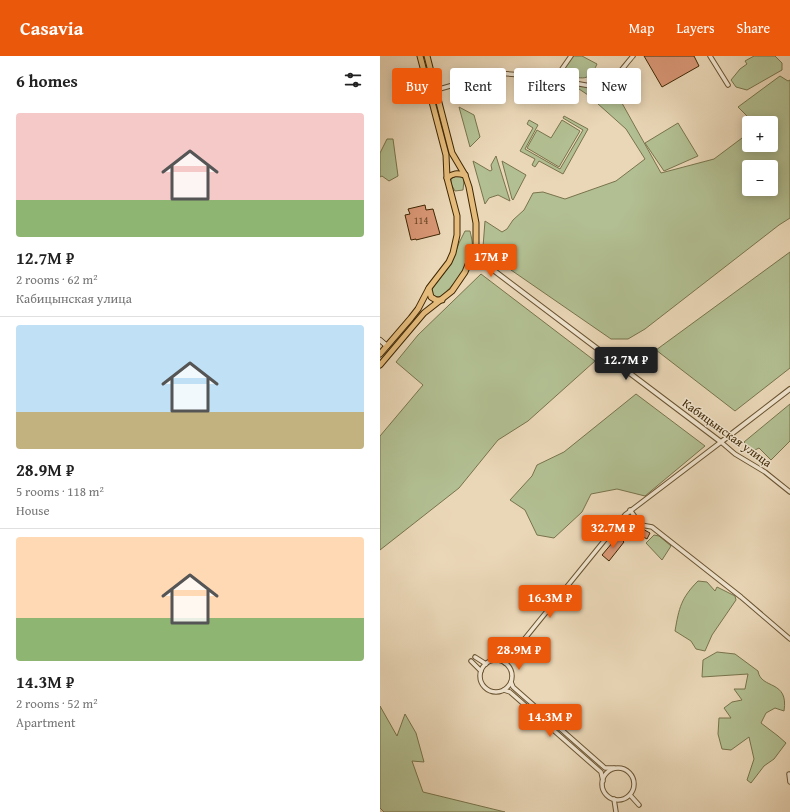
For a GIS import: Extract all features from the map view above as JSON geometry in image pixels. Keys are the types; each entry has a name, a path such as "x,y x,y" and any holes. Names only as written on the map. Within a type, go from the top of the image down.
{"main road":[{"path":"420,56 423,68"},
{"path":"426,56 430,68"},
{"path":"380,354 418,309 429,288 449,262 453,253 457,235 457,216 447,178 446,155 432,104"},
{"path":"380,365 424,313 452,291 460,280 475,249 477,237 473,202 465,175 452,153 440,104"},
{"path":"447,178 452,174 458,173 465,175"},
{"path":"429,288 430,297 436,300 442,300"},
{"path":"380,340 392,350"}],"street":[{"path":"562,68 570,56"},
{"path":"579,84 596,88 602,87 611,80 633,56"},
{"path":"711,57 728,85"},
{"path":"442,88 495,73 514,75"},
{"path":"470,260 480,260 475,249"},
{"name":"Кабицынская улица","path":"480,260 736,454 765,472 790,492"},
{"path":"505,664 630,510 790,389"},
{"path":"630,510 641,525 652,528 741,598 790,639"},
{"path":"475,657 486,664"},
{"path":"497,660 505,664 511,673 511,682 513,687 605,768 626,769 632,776 634,784 630,795 622,799 614,799 605,792 601,772 510,692 504,690 495,692 487,690 481,683 481,671 486,664 497,660"},
{"path":"472,661 481,671"},
{"path":"504,690 511,682"},
{"path":"602,781 607,772 614,768"},
{"path":"789,774 790,782"},
{"path":"630,795 639,805"},
{"path":"614,799 616,812"}],"green space":[{"path":"572,56 582,56 597,64 595,68 587,68 587,77 584,78 579,78 579,68 563,68"},
{"path":"754,56 775,56 782,63 782,70 747,90 736,87 731,80 740,69 747,64 745,61"},
{"path":"780,76 788,81 790,80 790,218 645,329 628,339 611,339 511,270 483,247 485,221 502,232 507,229 513,220 524,210 533,193 543,192 565,199 616,181 645,159 626,129 598,104 622,104 661,173 714,159 742,138 742,152 778,152 778,116 747,116 738,107"},
{"path":"579,86 587,87 587,94 579,89"},
{"path":"459,107 474,115 480,137 470,147"},
{"path":"564,116 588,129 563,174 539,161 535,167 532,165 535,159 520,151 533,128 527,124 529,120 538,125 525,149 560,169 583,130 563,118"},
{"path":"562,120 580,131 559,167 527,148 537,130 551,138"},
{"path":"678,123 698,156 664,171 645,143"},
{"path":"387,139 393,139 398,176 389,181 382,176 380,177 380,153"},
{"path":"496,156 510,201 498,195 489,198 485,204 473,161 490,171 492,170 491,165"},
{"path":"502,161 526,175 513,200 512,199"},
{"path":"456,176 463,177 463,190 455,191 451,184 451,179"},
{"path":"465,231 470,231 472,245 471,254 465,268 445,293 440,297 433,296 431,290 451,264"},
{"path":"790,252 790,368 735,411 656,350"},
{"path":"481,274 595,361 528,421 498,440 459,488 380,550 380,436 423,385 396,362 418,335"},
{"path":"636,394 705,446 645,496 617,489 591,494 582,512 554,538 537,535 525,510 510,500 532,476 537,465 564,452"},
{"path":"790,404 790,441 771,460 759,448 753,451 744,442"},
{"path":"654,535 659,536 671,546 662,560 646,543"},
{"path":"698,581 707,582 715,591 717,587 735,596 736,600 712,635 705,651 696,649 691,641 675,631 684,598"},
{"path":"717,652 735,654 758,671 760,677 764,681 779,689 784,701 784,711 775,708 766,713 761,723 786,743 774,759 764,766 751,783 747,780 754,759 749,737 731,750 722,749 718,734 719,718 731,718 724,708 732,702 742,700 734,689 745,689 748,674 702,677 703,660"},
{"path":"380,706 397,736 405,714 416,733 424,762 412,761 423,792 505,812 384,812 380,808"}],"building":[{"path":"644,56 694,56 699,66 662,87"},
{"path":"425,205 426,210 433,209 440,234 411,240 405,215 410,214 408,209"},
{"path":"633,520 639,527 650,533 647,539 633,531 628,523"},
{"path":"618,536 624,542 609,561 602,555"}]}
